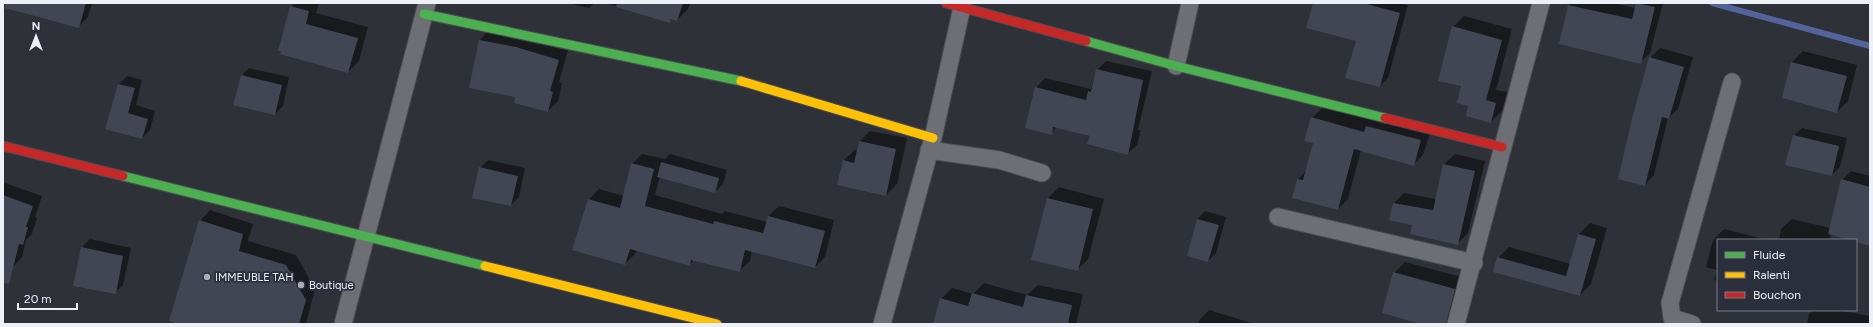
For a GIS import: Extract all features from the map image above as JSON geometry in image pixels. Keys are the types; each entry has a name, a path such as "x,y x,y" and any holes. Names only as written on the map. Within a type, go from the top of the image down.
{"street":[{"path":"1176,66 1190,3"},
{"path":"1456,324 1474,263 1502,147 1541,3"},
{"path":"882,324 931,144 954,5 1176,66 1502,147"},
{"path":"343,324 425,8 725,76 931,144 1000,160 1042,173"},
{"path":"1692,324 1672,318 1670,303 1732,82"},
{"path":"3,146 716,324"},
{"path":"1278,217 1474,263"}],"building":[{"path":"6,3 86,3 79,28 5,8"},
{"path":"617,3 683,3 677,21 671,19 670,23 616,7"},
{"path":"1313,3 1363,3 1400,13 1380,87 1345,78 1356,41 1306,28"},
{"path":"1636,3 1655,7 1641,64 1559,44 1568,5 1632,19"},
{"path":"290,6 309,11 306,24 358,38 348,73 280,54 281,51 278,51"},
{"path":"1452,26 1502,40 1486,100 1496,103 1491,123 1466,116 1468,106 1457,103 1461,86 1438,81"},
{"path":"479,40 516,47 559,60 550,91 553,92 548,112 514,103 515,97 469,88"},
{"path":"1649,57 1684,67 1669,119 1662,117 1645,186 1618,179 1633,115"},
{"path":"1791,62 1847,76 1837,113 1782,98"},
{"path":"1096,69 1143,80 1128,155 1087,144 1090,136 1053,127 1052,135 1025,128 1035,87 1086,100 1088,91 1091,92"},
{"path":"241,75 282,85 275,115 233,105"},
{"path":"118,84 135,88 128,113 148,119 142,139 105,129"},
{"path":"1311,117 1364,132 1366,126 1421,140 1414,166 1354,149 1338,210 1292,198 1297,179 1303,180 1313,143 1304,141"},
{"path":"1793,135 1839,146 1832,176 1785,165"},
{"path":"859,141 896,149 886,196 837,185 843,160 854,163"},
{"path":"661,162 719,178 715,193 657,177"},
{"path":"631,163 654,169 645,206 713,224 714,221 763,233 768,216 825,231 815,268 745,250 740,272 691,260 690,266 630,249 625,265 572,250 588,199 620,208"},
{"path":"1443,164 1475,171 1458,245 1410,234 1412,225 1389,220 1393,203 1433,210"},
{"path":"479,167 518,176 511,206 472,198"},
{"path":"1841,179 1870,187 1870,246 1857,242 1857,239 1846,239 1828,234"},
{"path":"3,195 33,206 26,227 28,227 23,245 19,244 9,284 3,283"},
{"path":"1047,198 1093,209 1078,271 1031,260"},
{"path":"1197,219 1219,225 1208,262 1187,256"},
{"path":"199,220 243,234 239,251 286,265 306,300 299,324 179,324 169,321"},
{"path":"1578,234 1596,239 1580,296 1493,272 1497,257 1566,276"},
{"path":"81,247 123,256 116,294 73,286"},
{"path":"1393,272 1455,289 1446,324 1421,324 1382,313"},
{"path":"972,293 1023,307 1026,295 1072,305 1068,324 933,324 940,298 968,306"}],"waterway":[{"path":"1712,3 1870,46"}],"traffic: fast":[{"path":"424,14 741,81"},
{"path":"1086,41 1176,66 1385,118"},
{"path":"123,176 485,266"}],"traffic: slow":[{"path":"741,81 933,138"},
{"path":"485,266 717,324"}],"traffic: jam":[{"path":"946,3 1086,41"},
{"path":"1385,118 1502,147"},
{"path":"3,146 123,176"}],"place":[{"name":"IMMEUBLE TAH","path":"207,277"},
{"name":"Boutique","path":"301,285"}]}
